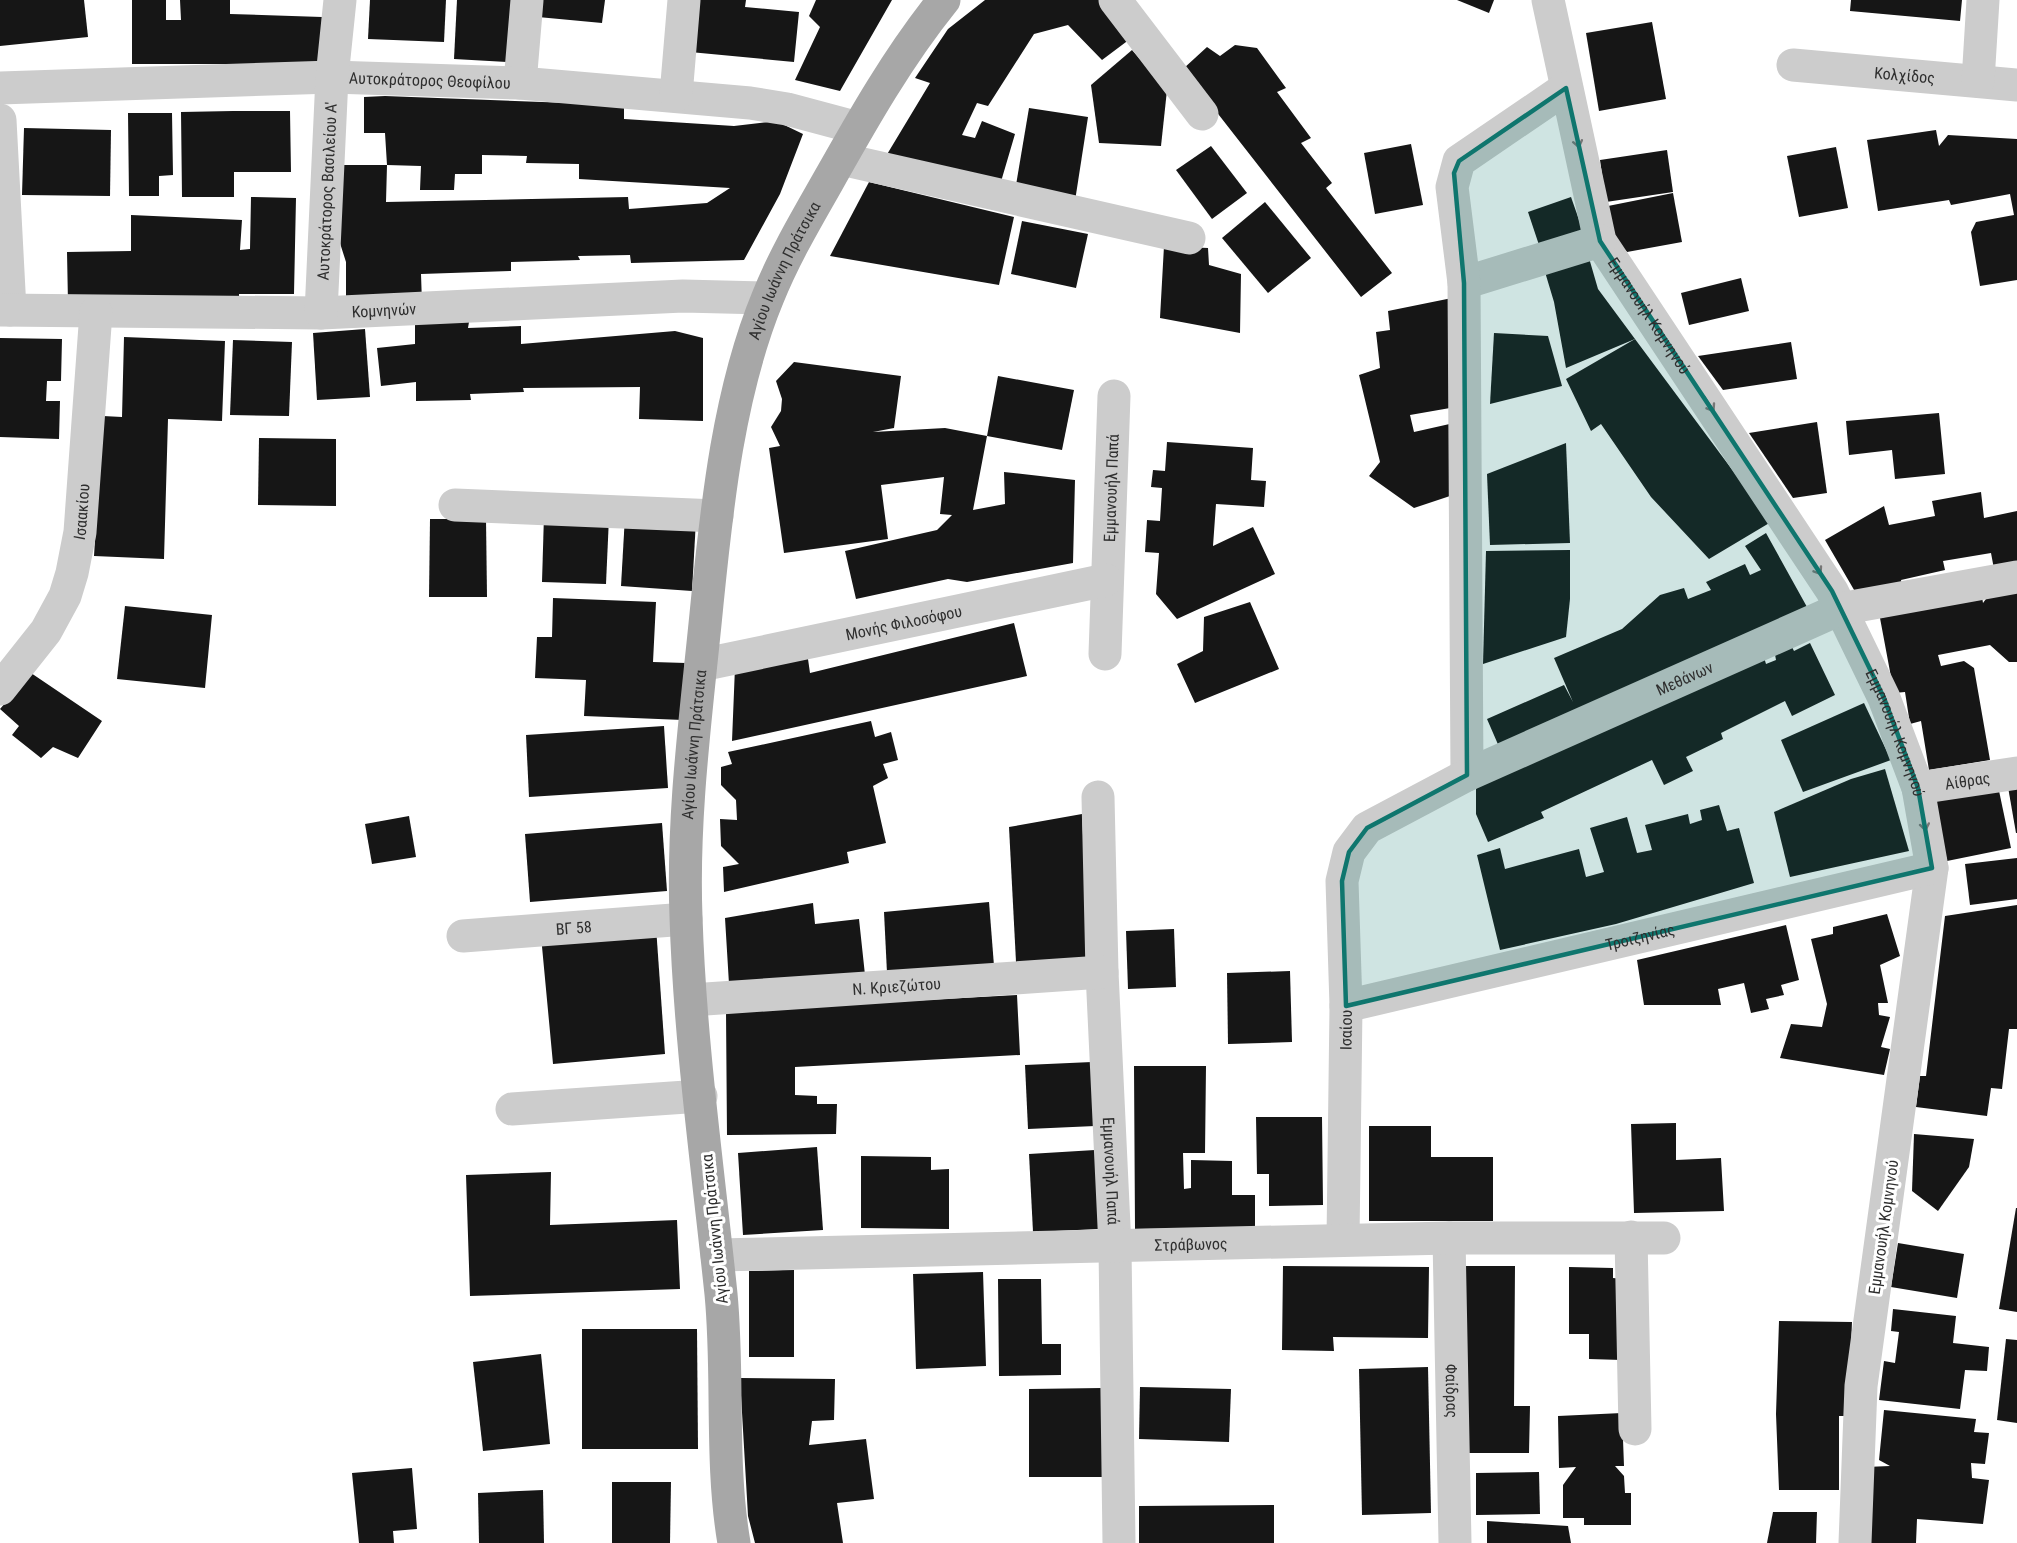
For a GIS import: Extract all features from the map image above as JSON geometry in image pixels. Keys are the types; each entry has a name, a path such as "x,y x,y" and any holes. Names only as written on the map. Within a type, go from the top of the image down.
{"main road":[{"name":"Αγίου Ιωάννη Πράτσικα","path":"734,1543 726,1468 725,1362 717,1255 691,999 686,918 686,832 717,516 739,398 767,298 783,263 858,128 908,46 944,0"}],"street":[{"name":"Αυτοκράτορος Βασιλείου A'","path":"321,313 332,77 340,0"},
{"path":"520,83 527,0"},
{"path":"676,95 684,0"},
{"path":"1115,0 1202,114"},
{"name":"Εμμανουήλ Κομνηνού","path":"1548,0 1600,241 1832,591 1884,698 1918,788 1932,868 1861,1386 1856,1543"},
{"path":"1978,81 1983,0"},
{"name":"Κολχίδος","path":"1793,65 2017,85"},
{"name":"Αυτοκράτορος Θεοφίλου","path":"0,88 332,77 520,83 676,95 788,109 858,128"},
{"path":"1467,775 1464,283 1452,187 1459,162 1566,88"},
{"path":"0,120 5,310"},
{"path":"841,159 1189,238"},
{"path":"1464,283 1600,241"},
{"name":"Κομνηνών","path":"5,310 321,313 683,296 767,298"},
{"name":"Ισαακίου","path":"0,689 46,631 65,596 72,573 80,532 96,312"},
{"name":"Εμμανουήλ Παπά","path":"1105,654 1114,396"},
{"path":"454,505 717,516"},
{"name":"Μεθάνων","path":"1367,828 1467,775 1840,609 2017,577"},
{"name":"Μονής Φιλοσόφου","path":"701,665 1106,580"},
{"name":"Αίθρας","path":"1918,788 2017,773"},
{"name":"Εμμανουήλ Παπά","path":"1098,798 1102,972 1115,1247 1119,1543"},
{"name":"Ισαίου","path":"1343,1239 1346,1006 1342,881 1349,852 1367,828"},
{"name":"Τροιζηνίας","path":"1346,1006 1932,868"},
{"name":"ΒΓ 58","path":"463,936 686,918"},
{"name":"Ν. Κριεζώτου","path":"691,999 1102,972"},
{"path":"512,1109 701,1096"},
{"path":"1631,1237 1635,1429"},
{"name":"Φαίδρας","path":"1449,1238 1455,1543"},
{"name":"Στράβωνος","path":"717,1255 1115,1247 1343,1239 1664,1238"}],"highlighted area":[{"path":"1566,88 1600,241 1832,591 1884,698 1918,788 1932,868 1346,1006 1342,881 1349,852 1367,828 1467,775 1464,283 1454,173 1459,161"}],"building":[{"path":"0,0 84,0 88,37 0,46"},
{"path":"132,0 166,0 166,20 181,20 180,0 230,0 230,14 322,17 321,64 132,64"},
{"path":"370,0 446,0 444,42 368,39"},
{"path":"457,0 514,0 507,62 454,59"},
{"path":"540,0 605,0 602,23 538,17"},
{"path":"694,0 746,0 745,7 799,12 794,62 690,52"},
{"path":"816,0 892,0 840,91 795,80 820,27 809,16"},
{"path":"985,0 1100,0 1130,39 1102,60 1068,25 1034,34 988,106 977,103 962,135 975,138 982,121 1015,134 1000,185 883,161 930,83 915,78 948,29"},
{"path":"1457,0 1494,0 1489,13"},
{"path":"1851,0 1962,0 1960,21 1850,11"},
{"path":"1652,22 1666,99 1599,111 1586,33"},
{"path":"1235,45 1257,48 1286,88 1277,92 1311,138 1301,143 1332,183 1326,188 1392,273 1361,297 1183,69 1207,47 1220,56"},
{"path":"1132,50 1167,90 1161,146 1099,143 1091,85"},
{"path":"364,97 624,105 624,119 734,126 776,121 803,134 780,194 744,260 631,263 630,255 578,256 580,260 511,262 511,271 421,274 422,303 346,305 346,262 339,240 340,165 387,165 385,133 364,133","holes":["482,155 527,156 526,163 579,164 579,179 730,188 707,203 629,209 628,197 386,202 387,165 421,166 420,190 454,190 455,174 482,174"]},
{"path":"1029,108 1088,117 1075,201 1015,191"},
{"path":"290,111 291,172 234,172 234,197 182,197 181,112"},
{"path":"128,113 172,113 173,175 159,176 159,196 129,196"},
{"path":"24,128 111,130 110,196 22,195"},
{"path":"1936,130 1939,146 1948,135 2017,139 2017,280 1980,286 1971,232 1976,222 2014,215 2010,194 1951,205 1949,200 1878,211 1867,140"},
{"path":"1411,144 1423,205 1375,214 1364,153"},
{"path":"1211,146 1247,193 1212,219 1176,170"},
{"path":"1836,147 1848,208 1799,217 1787,156"},
{"path":"1667,150 1673,192 1606,202 1600,160"},
{"path":"869,182 1014,217 999,285 830,256"},
{"path":"1673,193 1682,242 1627,252 1614,238 1608,206"},
{"path":"251,197 296,198 294,294 239,294 239,303 68,303 67,252 131,251 131,215 242,220 240,250 250,249"},
{"path":"1571,197 1585,237 1541,251 1528,212"},
{"path":"1265,202 1311,258 1268,293 1222,238"},
{"path":"1022,221 1088,234 1076,288 1011,274"},
{"path":"1164,246 1208,248 1209,265 1241,274 1240,333 1160,318"},
{"path":"1589,258 1598,289 1635,339 1566,368 1554,302 1545,272"},
{"path":"1741,278 1749,311 1689,325 1681,293"},
{"path":"1452,298 1450,408 1410,415 1414,432 1454,423 1453,495 1414,508 1369,476 1380,462 1359,375 1380,368 1376,332 1390,330 1388,311"},
{"path":"469,322 468,328 521,326 521,344 675,331 703,338 703,421 639,419 640,387 523,388 524,392 470,394 471,400 416,401 416,382 381,386 377,348 415,344 415,323"},
{"path":"365,329 370,397 317,400 313,333"},
{"path":"1494,333 1548,336 1562,386 1490,404"},
{"path":"124,337 225,341 222,421 168,419 164,559 94,556 103,416 122,417"},
{"path":"0,338 62,339 61,381 47,381 46,401 60,401 59,439 0,437"},
{"path":"1635,339 1771,522 1709,559 1651,497 1601,424 1591,431 1566,379"},
{"path":"233,340 292,342 289,416 230,415"},
{"path":"1791,342 1797,379 1723,390 1698,356"},
{"path":"794,362 901,376 894,428 873,432 945,428 987,436 973,510 1005,504 1004,472 1075,480 1073,563 967,582 948,579 856,599 845,551 937,530 952,515 940,514 944,477 881,485 888,539 784,553 769,448 780,446 771,427 781,411 782,399 776,381"},
{"path":"998,376 1074,390 1062,450 987,436"},
{"path":"1939,413 1945,474 1895,479 1892,450 1849,455 1846,421"},
{"path":"1817,422 1827,493 1793,498 1749,433"},
{"path":"259,438 336,439 336,506 258,505"},
{"path":"1167,442 1253,448 1251,480 1266,481 1264,507 1216,504 1213,546 1253,527 1275,574 1177,619 1156,594 1159,553 1145,552 1147,520 1160,521 1162,488 1151,487 1153,470 1165,471"},
{"path":"1566,443 1570,543 1490,545 1487,474"},
{"path":"1981,492 1984,518 2017,511 2017,565 1994,569 1991,553 1943,561 1945,570 1901,580 1902,585 1857,595 1825,540 1884,506 1889,525 1935,516 1932,501"},
{"path":"544,515 609,517 606,584 542,582"},
{"path":"625,516 696,520 692,591 621,586"},
{"path":"430,519 486,519 487,597 429,597"},
{"path":"1766,533 1807,607 1500,749 1487,719 1564,685 1573,702 1554,658 1622,629 1660,595 1684,588 1688,599 1711,590 1706,582 1745,564 1750,575 1761,570 1745,546"},
{"path":"1570,550 1570,599 1566,637 1483,664 1486,551"},
{"path":"2017,585 2017,662 2009,662 1990,645 1938,655 1941,666 1964,661 1974,668 1990,760 1929,770 1921,721 1910,724 1905,692 1894,693 1880,618 1982,597 1983,603 1994,588"},
{"path":"553,598 656,602 653,662 686,663 683,720 584,716 586,680 535,678 537,637 552,637"},
{"path":"1250,602 1279,669 1195,703 1177,664 1203,651 1204,617"},
{"path":"125,606 212,615 205,688 117,679"},
{"path":"1014,623 1027,676 732,741 735,667 807,652 810,673"},
{"path":"1789,641 1794,651 1810,643 1835,695 1792,716 1785,701 1721,733 1723,739 1686,757 1693,771 1664,785 1652,760 1541,812 1544,818 1488,842 1476,814 1476,788 1763,654 1766,664 1776,660 1774,649"},
{"path":"31,673 102,721 78,758 53,747 41,758 12,735 19,726 0,709"},
{"path":"1864,703 1891,760 1803,792 1781,740"},
{"path":"871,721 875,737 891,732 898,760 883,764 888,778 873,786 886,843 847,852 849,863 724,892 723,867 739,864 721,846 720,819 737,820 736,800 721,785 721,767 732,764 728,752"},
{"path":"664,726 668,788 529,797 526,735"},
{"path":"1885,769 1909,851 1790,877 1774,812 1851,779"},
{"path":"2017,782 2017,833 2016,833 2008,787"},
{"path":"1998,786 2011,848 1947,861 1934,800"},
{"path":"1719,805 1727,831 1739,828 1754,883 1616,924 1500,950 1477,855 1500,848 1505,869 1579,849 1586,877 1604,872 1590,828 1627,817 1637,853 1652,850 1645,825 1688,814 1690,824 1702,820 1700,810"},
{"path":"1082,814 1089,961 1016,962 1009,827"},
{"path":"409,816 416,857 372,864 365,824"},
{"path":"662,823 667,891 530,902 525,834"},
{"path":"2017,858 2017,899 1970,905 1965,864"},
{"path":"989,902 994,966 887,973 884,912"},
{"path":"813,903 815,924 859,919 865,975 729,984 725,918"},
{"path":"2017,905 2017,1029 2009,1029 2002,1089 1991,1088 1987,1116 1916,1107 1920,1076 1926,1076 1945,916"},
{"path":"1887,914 1900,956 1880,965 1888,1003 1878,1003 1879,1015 1890,1017 1881,1047 1890,1049 1884,1075 1780,1058 1791,1024 1822,1027 1827,1004 1811,939 1833,934 1833,927"},
{"path":"1786,925 1799,980 1781,985 1784,995 1766,999 1769,1009 1751,1013 1744,983 1718,989 1721,1005 1644,1005 1637,960"},
{"path":"656,927 665,1054 553,1064 541,936"},
{"path":"1174,929 1176,987 1128,989 1126,931"},
{"path":"1290,971 1292,1042 1228,1044 1227,973"},
{"path":"1017,995 1020,1055 795,1067 795,1095 817,1096 817,1104 837,1104 836,1134 727,1135 726,1011"},
{"path":"1092,1062 1095,1126 1028,1129 1025,1065"},
{"path":"1134,1066 1206,1066 1205,1153 1183,1153 1184,1189 1191,1188 1191,1160 1232,1161 1232,1195 1255,1195 1255,1228 1135,1229"},
{"path":"1256,1117 1322,1117 1323,1205 1269,1206 1269,1174 1257,1174"},
{"path":"1676,1123 1676,1160 1721,1158 1724,1211 1634,1213 1631,1124"},
{"path":"1369,1126 1431,1126 1431,1157 1493,1157 1493,1221 1369,1221"},
{"path":"1914,1134 1974,1139 1969,1167 1938,1211 1912,1191"},
{"path":"817,1147 823,1230 743,1235 738,1153"},
{"path":"1095,1150 1099,1229 1033,1232 1029,1154"},
{"path":"861,1156 931,1157 931,1170 949,1169 949,1229 861,1228"},
{"path":"551,1172 550,1225 677,1220 680,1289 470,1296 466,1175"},
{"path":"2017,1208 2017,1312 1999,1309"},
{"path":"1898,1243 1964,1254 1957,1298 1891,1287"},
{"path":"1283,1266 1429,1267 1428,1338 1333,1337 1334,1351 1282,1350"},
{"path":"1459,1266 1515,1266 1514,1406 1530,1406 1529,1453 1457,1453"},
{"path":"1569,1267 1613,1268 1613,1278 1623,1279 1622,1360 1589,1359 1589,1334 1569,1334"},
{"path":"794,1270 794,1357 749,1357 749,1271"},
{"path":"983,1272 986,1366 916,1369 913,1274"},
{"path":"998,1279 1041,1279 1042,1344 1061,1344 1061,1375 999,1376"},
{"path":"1893,1309 1956,1316 1953,1343 1989,1347 1987,1371 1965,1370 1960,1409 1879,1400 1884,1361 1895,1363 1899,1332 1891,1331"},
{"path":"1779,1321 1852,1322 1848,1416 1839,1416 1839,1490 1779,1490 1776,1414"},
{"path":"582,1329 697,1329 698,1449 582,1449"},
{"path":"2006,1339 2017,1340 2017,1423 1997,1420"},
{"path":"541,1354 550,1444 483,1451 473,1362"},
{"path":"1428,1367 1431,1513 1362,1515 1359,1369"},
{"path":"740,1378 835,1379 834,1420 812,1421 809,1445 866,1439 874,1499 837,1503 843,1543 755,1543 748,1516"},
{"path":"1140,1387 1231,1389 1229,1442 1139,1439"},
{"path":"1102,1388 1102,1477 1029,1477 1029,1389"},
{"path":"1884,1410 1976,1419 1974,1432 1989,1433 1985,1464 1971,1463 1972,1478 1989,1480 1983,1524 1917,1519 1916,1543 1863,1543 1866,1467 1890,1466 1879,1460"},
{"path":"1622,1413 1624,1466 1615,1466 1624,1476 1625,1493 1631,1493 1631,1525 1584,1525 1584,1518 1563,1518 1563,1485 1576,1467 1559,1468 1558,1416"},
{"path":"412,1468 417,1529 393,1531 394,1543 359,1543 352,1473"},
{"path":"1539,1472 1540,1514 1476,1515 1476,1473"},
{"path":"612,1482 671,1482 670,1543 612,1543"},
{"path":"543,1490 544,1543 479,1543 478,1493"},
{"path":"1274,1505 1274,1543 1139,1543 1139,1506"},
{"path":"1773,1512 1817,1512 1816,1543 1767,1543"},
{"path":"1487,1521 1568,1526 1571,1543 1487,1543"}]}
